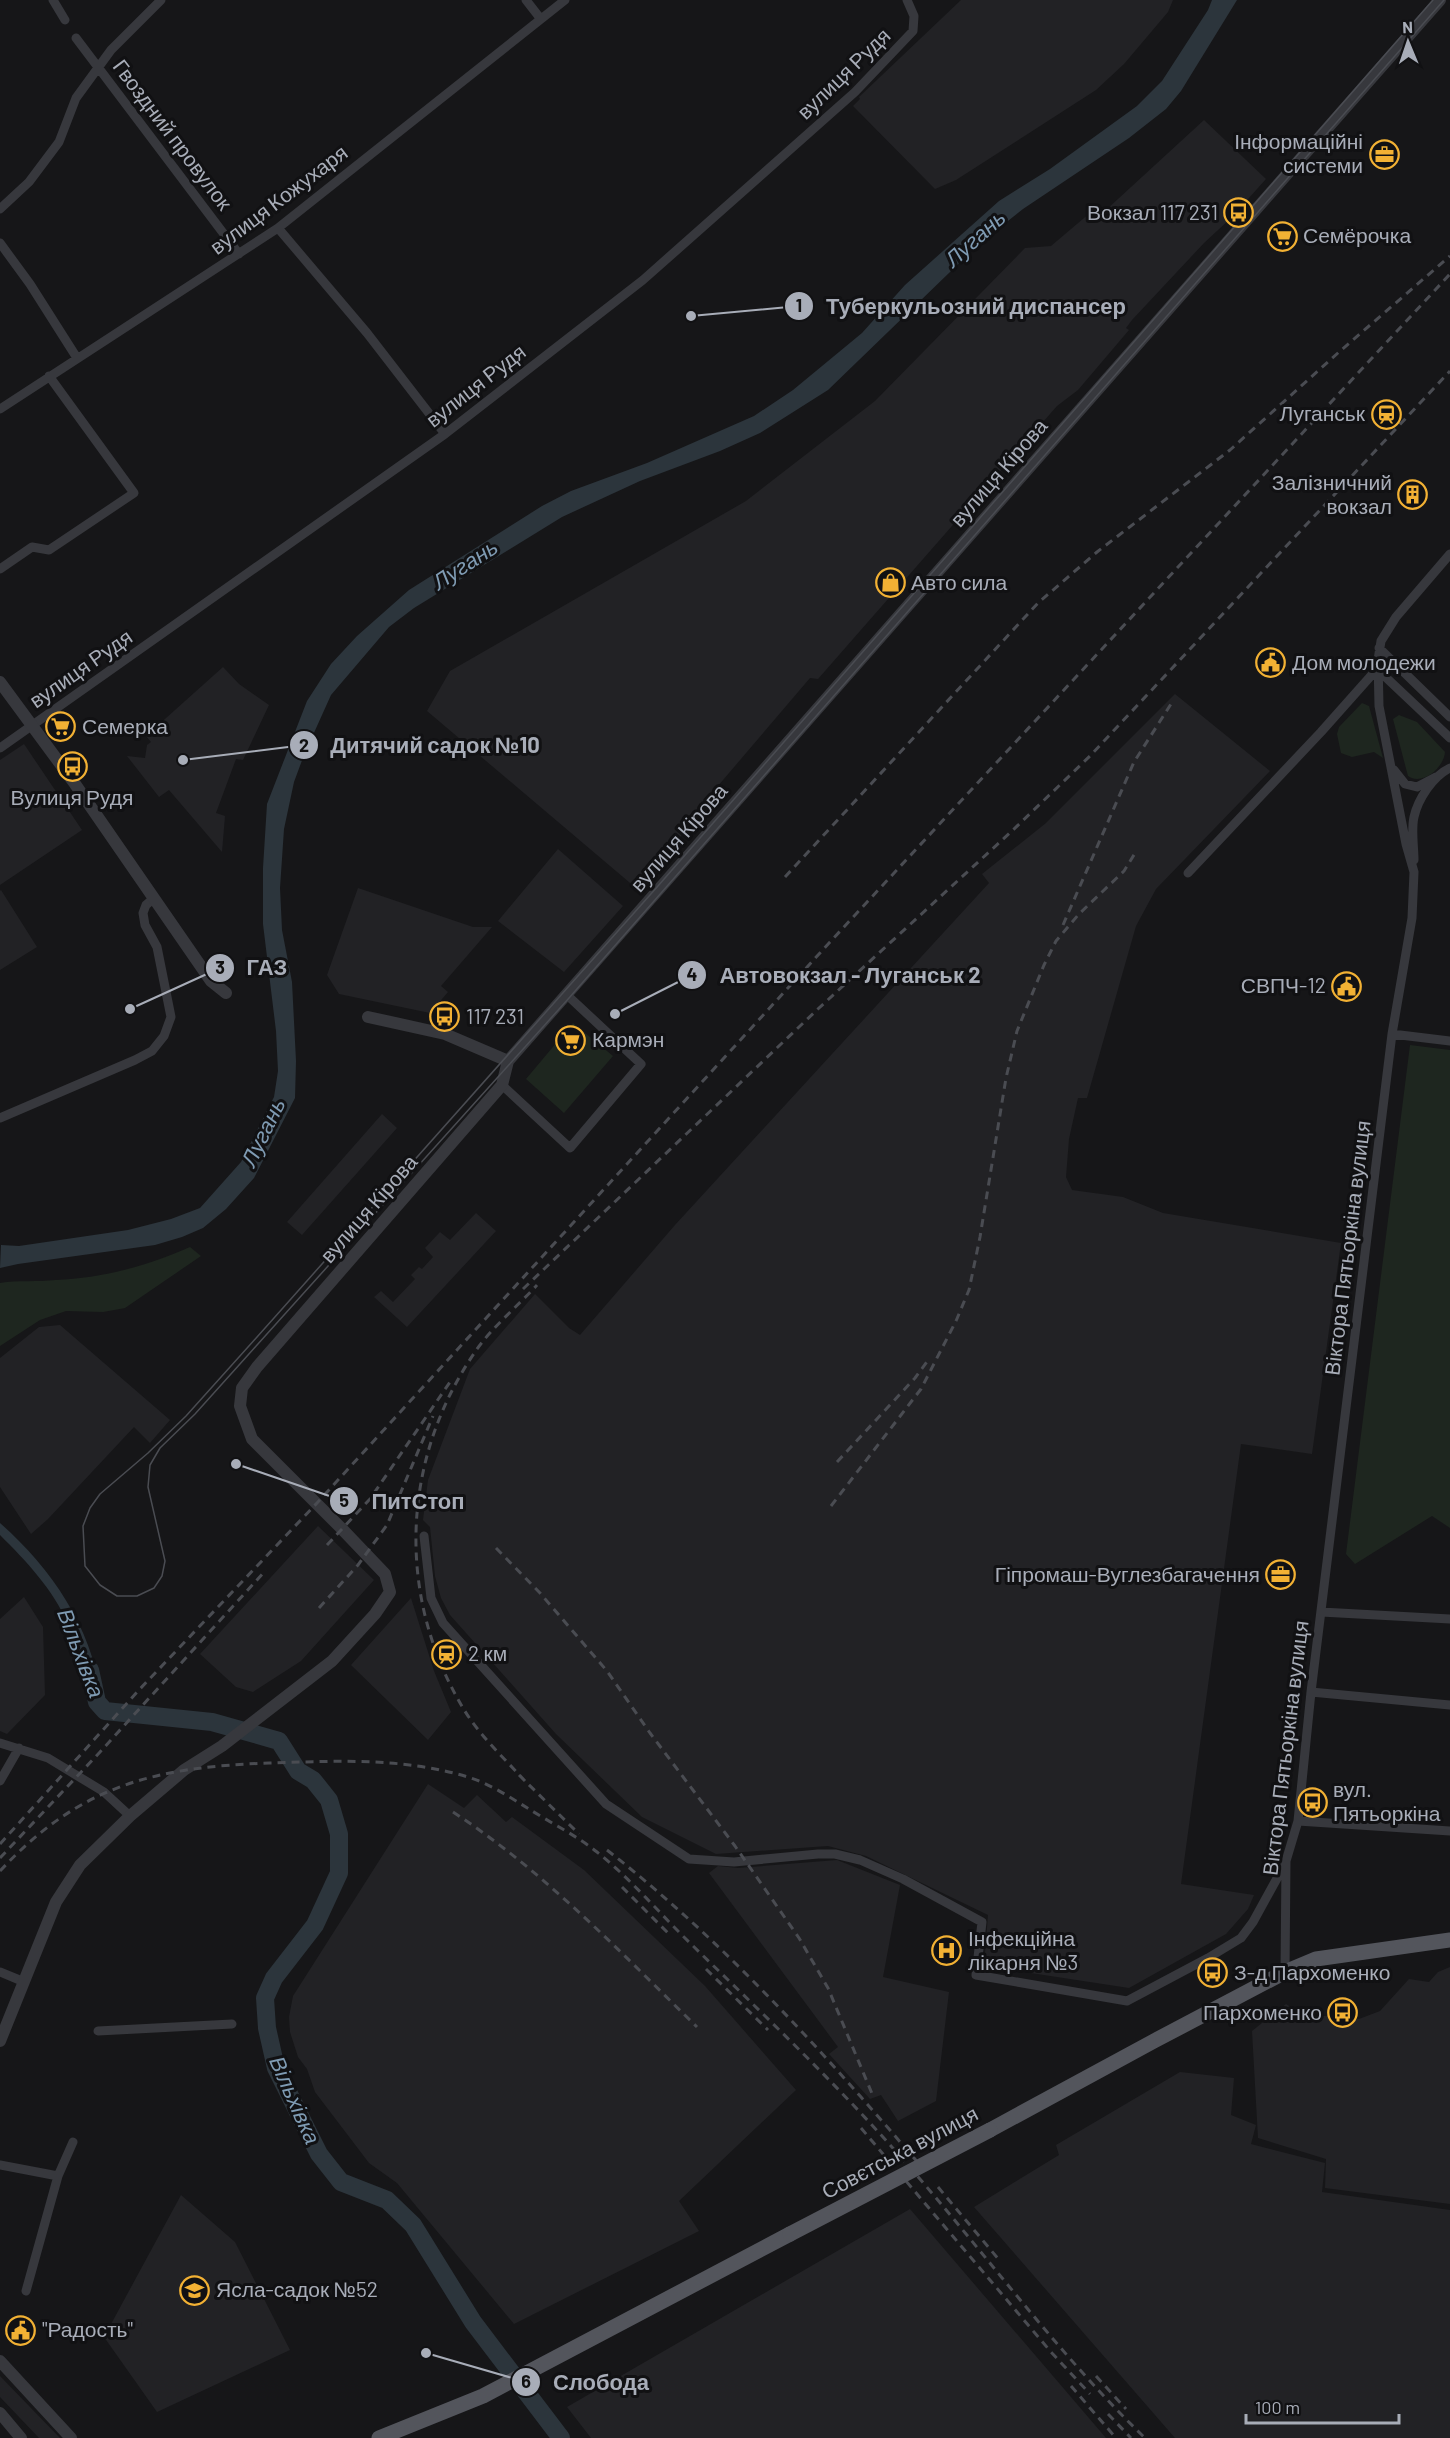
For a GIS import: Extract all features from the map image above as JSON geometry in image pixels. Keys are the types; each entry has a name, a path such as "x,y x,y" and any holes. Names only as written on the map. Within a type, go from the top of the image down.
{"main road":[{"name":"Совєтська вулиця","path":"379,2438 483,2396 545,2365 1285,1972 1316,1959 1450,1940"}],"street":[{"path":"53,0 65,20"},
{"path":"0,209 29,183 59,142 76,98 98,66 123,35 161,0"},
{"path":"526,0 540,18"},
{"name":"вулиця Кожухаря","path":"0,409 278,228 565,0"},
{"name":"вулиця Рудя","path":"0,748 445,434 643,280 855,92 913,31 914,16 907,0"},
{"name":"вулиця Кірова","path":"130,1816 184,1770 222,1746 332,1660 375,1614 390,1592 385,1574 252,1439 240,1406 242,1388 257,1367 502,1085 508,1061 1440,0"},
{"name":"Гвоздний провулок","path":"76,38 239,254"},
{"path":"278,228 367,333 445,434"},
{"path":"0,243 30,284 77,358"},
{"path":"0,569 32,548 49,550 134,494 49,376"},
{"name":"Віктора Пятьоркіна вулиця","path":"1285,1972 1286,1862 1298,1821 1311,1692 1392,1034 1412,918 1414,872 1406,844 1379,706 1377,669 1379,648 1396,617 1450,554"},
{"path":"1379,648 1450,717"},
{"path":"1188,873 1377,669 1450,738"},
{"path":"0,682 33,725 212,981 226,993"},
{"path":"1392,768 1405,784 1417,787 1438,777 1450,768"},
{"path":"1414,872 1414,818 1420,800 1438,777"},
{"path":"0,1118 135,1060 152,1051 164,1036 171,1017 157,947 145,925 143,913 146,905 153,899"},
{"path":"502,1085 570,1148 641,1064 567,995"},
{"path":"368,1017 446,1034 508,1061"},
{"path":"1392,1034 1450,1041"},
{"path":"424,1536 430,1598 443,1623 606,1804 690,1859 734,1862 835,1854 860,1860 903,1879 981,1922 976,1975 1127,2001 1241,1938 1253,1922 1286,1862"},
{"path":"1321,1612 1450,1619"},
{"path":"1311,1692 1450,1705"},
{"path":"0,1743 48,1758 104,1792 130,1816 80,1865 56,1902 22,1981 0,2041"},
{"path":"0,1781 19,1748"},
{"path":"1298,1821 1450,1831"},
{"path":"0,1972 22,1981"},
{"path":"98,2031 232,2024"},
{"path":"26,2291 58,2176 73,2142"},
{"path":"0,2165 58,2176"},
{"path":"0,2361 71,2438"},
{"path":"0,2414 21,2438"}],"shaded area":[{"path":"961,0 1173,0 1168,12 1124,64 1096,90 956,180 935,189 853,106 860,99 859,97"},
{"path":"1204,120 1266,179 1132,320 1126,328 1129,330 1078,390 1057,406 818,679 810,678 700,807 703,811 636,888 427,711 450,671 746,501 875,401 1025,248 1051,246 1097,207 1106,210"},
{"path":"223,667 239,684 269,705 243,760 236,759 216,813 225,816 222,852 169,790 159,797 127,756 145,758 147,745 151,742 146,736"},
{"path":"1175,694 1270,771 1156,889 1136,926 1087,1098 1078,1098 1069,1139 1066,1177 1072,1190 1123,1197 1163,1213 1341,1243 1312,1454 1241,1444 1181,1884 1254,1895 1248,1909 1226,1934 1129,1988 984,1966 988,1915 866,1856 828,1846 716,1854 642,1817 556,1734 450,1615 441,1598 435,1576 430,1527 423,1520 428,1480 470,1369 535,1294 569,1328 580,1335 675,1225 989,883 982,874 1046,823"},
{"path":"1362,703 1369,706 1383,758 1374,752 1352,757 1341,753 1337,734 1339,727"},
{"path":"1399,715 1417,722 1445,752 1441,764 1426,777 1420,779 1408,776 1393,719"},
{"path":"24,744 82,830 0,885 0,760"},
{"path":"558,849 623,906 564,972 498,921"},
{"path":"358,888 473,927 492,927 441,986 448,992 430,1013 339,994 327,975"},
{"path":"0,891 37,947 0,970"},
{"path":"573,1023 613,1056 564,1113 526,1079"},
{"path":"1410,1045 1450,1050 1450,1528 1432,1516 1355,1564 1346,1554"},
{"path":"382,1114 397,1128 302,1235 287,1222"},
{"path":"476,1213 496,1231 407,1327 374,1297 381,1291 393,1302 415,1279 411,1275 419,1267 422,1269 433,1257 425,1248 440,1232 450,1240"},
{"path":"190,1247 201,1256 125,1308 103,1312 66,1311 40,1320 0,1346 0,1283 74,1279 108,1274 157,1260"},
{"path":"60,1325 170,1420 150,1443 134,1427 48,1519 31,1534 0,1487 0,1358 39,1327"},
{"path":"318,1526 374,1580 301,1661 253,1692 236,1687 200,1654"},
{"path":"24,1597 43,1627 45,1695 7,1734 0,1731 0,1619"},
{"path":"411,1598 434,1671 451,1712 428,1740 351,1665"},
{"path":"428,1784 464,1808 477,1795 506,1822 512,1817 584,1870 705,1986 796,2090 679,2201 699,2231 514,2324 397,2183 369,2163 315,2092 307,2069 298,2057 290,2032 289,2017 293,1996"},
{"path":"837,1860 900,1885 883,1977 949,1992 936,2101 898,2121 881,2095 870,2099 829,2054 838,2047 709,1873 718,1866 738,1868"},
{"path":"1450,1967 1450,2204 1325,2188 1326,2159 1258,2138 1252,2031 1286,2004 1302,2014 1359,2019 1380,2011 1409,1979 1429,1982 1438,1972"},
{"path":"1180,2072 1234,2078 1231,2115 1256,2125 1251,2144 1325,2163 1322,2192 1450,2210 1450,2438 1175,2438 974,2207 1059,2155 1056,2145"},
{"name":"Ясла-садок №52","path":"181,2195 235,2242 290,2350 157,2412 104,2337"},
{"path":"910,2209 1106,2438 591,2438 567,2407"},
{"path":"0,2376 60,2438 39,2438 0,2397"}],"water":[{"name":"Лугань","path":"1212,0 1237,0 1181,91 1166,109 1129,138 1023,209 980,243 828,390 760,433 720,451 640,481 562,517 414,608 389,627 331,695 294,782 284,829 280,888 282,930 292,982 296,1061 295,1098 254,1178 226,1209 203,1228 182,1237 155,1245 0,1268 1,1245 19,1246 128,1230 171,1219 200,1208 241,1162 274,1097 278,1071 276,1031 263,924 263,868 267,804 307,701 331,664 357,636 409,590 542,506 571,491 647,463 754,416 793,390 862,333 905,285 999,201 1050,169 1137,106 1162,81 1208,10"},
{"path":"0,1523 36,1559 66,1600 88,1645 101,1695 92,1695 90,1683 76,1651 69,1627 55,1599 29,1565 0,1535"}],"waterway":[{"name":"Вільхівка","path":"90,1670 97,1702 105,1711 212,1722 279,1741 298,1771 313,1780 329,1800 339,1834 339,1873 315,1925 274,1978 265,1998 267,2028 276,2068 319,2154 341,2182 387,2200 413,2225 473,2322 561,2438"}],"tram line":[{"path":"1433,0 658,886 274,1318 186,1416 148,1453 100,1494 90,1508 83,1526 85,1566 100,1585 117,1596 137,1596 154,1588 162,1576 165,1561 148,1487 150,1465 160,1448 195,1414 569,998 1444,0"}],"railway":[{"path":"785,877 1038,603 1097,552 1230,450 1450,256"},
{"path":"0,1844 138,1691 317,1503 830,942 1450,274"},
{"path":"523,1289 819,1008 1090,756 1450,371"},
{"path":"1063,925 1134,762 1171,704"},
{"path":"831,1506 921,1389 956,1321 969,1290 1006,1078 1017,1031 1044,965 1056,941 1079,914 1124,871 1137,850"},
{"path":"525,1781 476,1728 441,1665 426,1620 418,1575 416,1528 421,1483 432,1437 450,1394 481,1343 537,1285"},
{"path":"837,1462 915,1378 929,1359"},
{"path":"327,1545 370,1499 450,1382"},
{"path":"319,1608 358,1565 387,1525 433,1416"},
{"path":"496,1548 540,1593 607,1671 799,1938 828,1988 873,2096"},
{"path":"0,1858 266,1570"},
{"path":"0,1871 30,1842 60,1818 90,1800 122,1786 190,1769 269,1763 396,1763 446,1771 486,1784 581,1840 610,1862 634,1885 679,1933 801,2051 881,2134 1052,2338 1145,2438"},
{"path":"519,1775 579,1834"},
{"path":"453,1812 487,1835 550,1886 610,1941 697,2027"},
{"path":"607,1850 693,1923 774,2002 851,2085 925,2171"},
{"path":"622,1887 671,1936"},
{"path":"706,1969 768,2030"},
{"path":"861,2128 1051,2352 1090,2394"},
{"path":"938,2187 1000,2261"},
{"path":"1096,2376 1126,2409"},
{"path":"1071,2386 1116,2438"},
{"path":"1108,2414 1131,2438"}],"place":[{"name":"Інформаційні системи","path":"1384,154"},
{"name":"Вокзал 117 231","path":"1239,213"},
{"name":"Семёрочка","path":"1282,236"},
{"name":"Туберкульозний диспансер","path":"691,316"},
{"name":"Луганськ","path":"1386,414"},
{"name":"Залізничний вокзал","path":"1413,495"},
{"name":"Авто сила","path":"890,583"},
{"name":"Дом молодежи","path":"1271,663"},
{"name":"Семерка","path":"61,727"},
{"name":"Дитячий садок №10","path":"183,760"},
{"name":"Вулиця Рудя","path":"72,767"},
{"name":"СВПЧ-12","path":"1347,986"},
{"name":"ГАЗ","path":"130,1009"},
{"name":"Автовокзал - Луганськ 2","path":"615,1014"},
{"name":"117 231","path":"445,1017"},
{"name":"Кармэн","path":"571,1040"},
{"name":"ПитСтоп","path":"236,1464"},
{"name":"Гіпромаш-Вуглезбагачення","path":"1281,1575"},
{"name":"2 км","path":"447,1654"},
{"name":"вул. Пятьоркіна","path":"1312,1802"},
{"name":"Інфекційна лікарня №3","path":"947,1951"},
{"name":"З-д Пархоменко","path":"1213,1973"},
{"name":"Пархоменко","path":"1343,2013"},
{"name":"Ясла-садок №52","path":"195,2290"},
{"name":"\"Радость\"","path":"21,2330"},
{"name":"Слобода","path":"426,2353"}]}
